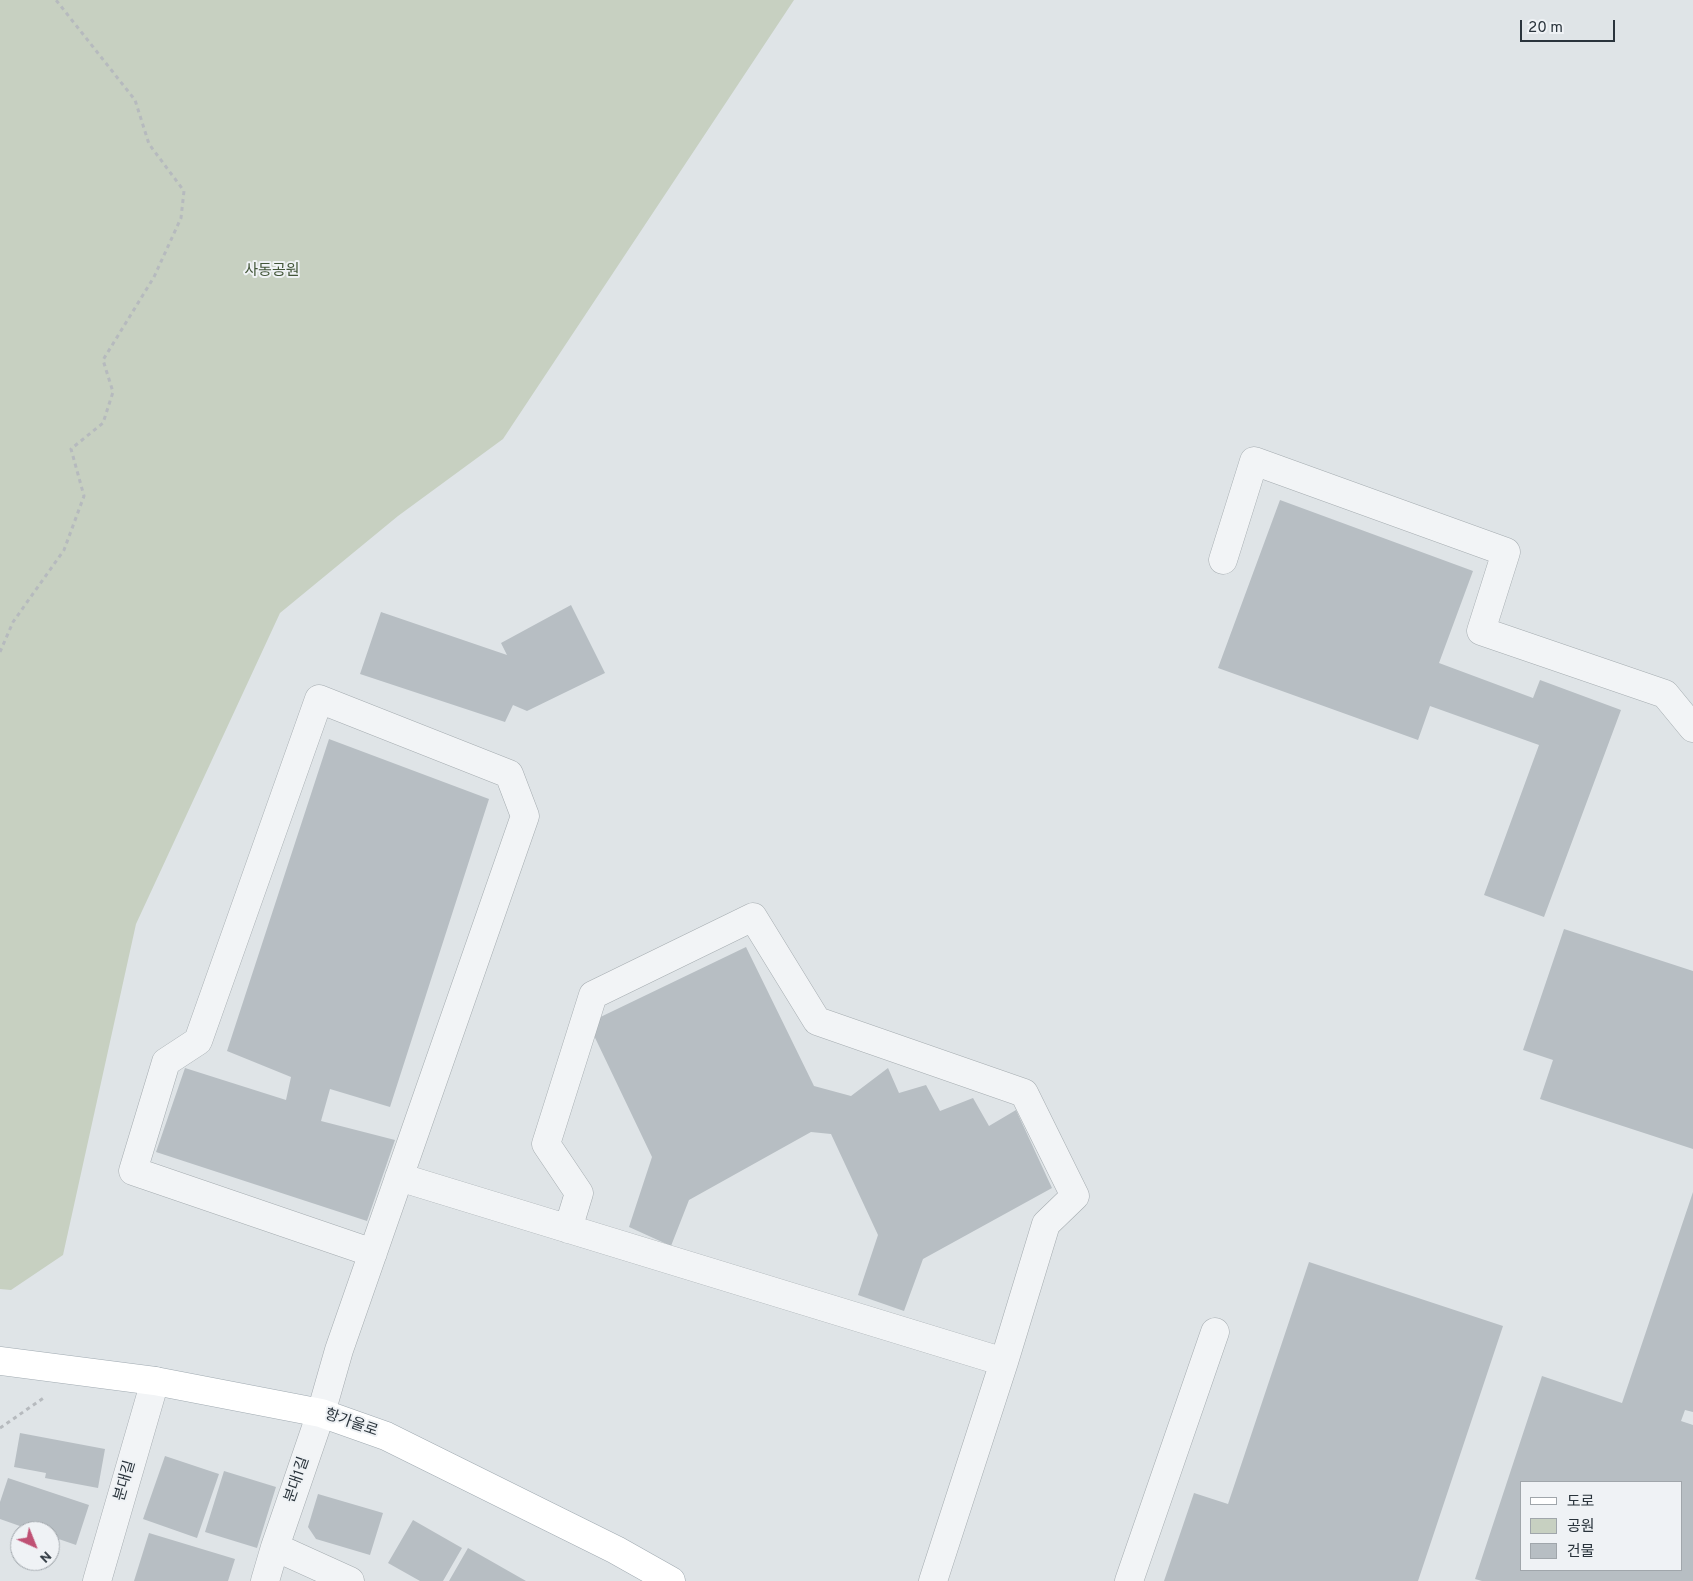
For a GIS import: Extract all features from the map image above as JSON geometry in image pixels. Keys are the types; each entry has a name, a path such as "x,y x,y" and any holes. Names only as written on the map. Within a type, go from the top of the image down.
{"main road":[{"name":"항가울로","path":"0,1361 155,1381 321,1413 386,1436 616,1550 671,1581"}],"street":[{"path":"1223,560 1254,461 1506,552 1481,631 1665,694 1693,728"},
{"name":"분대1길","path":"265,1581 321,1413 339,1350 373,1253 525,816 509,774 319,699 198,1041 166,1062 134,1171 373,1253"},
{"path":"568,1229 579,1193 546,1144 593,995 753,916 817,1021 1024,1093 1075,1196 1046,1224 1004,1362 933,1581"},
{"path":"399,1178 1004,1362"},
{"path":"1129,1581 1215,1332"},
{"name":"분대길","path":"97,1581 155,1381"},
{"path":"275,1547 350,1581"}],"path":[{"path":"0,652 13,622 64,550 84,496 72,449 103,423 114,392 103,360 154,277 181,218 184,191 149,144 135,100 56,0"},
{"path":"0,1428 82,1371"}],"green space":[{"name":"사동공원","path":"0,0 794,0 503,439 398,516 280,613 136,924 63,1255 11,1290 0,1289"}],"building":[{"path":"1280,500 1473,571 1439,663 1533,698 1540,680 1621,710 1544,917 1484,895 1539,745 1430,706 1418,740 1218,668"},
{"path":"571,605 605,673 527,711 513,705 505,722 360,674 381,612 507,655 501,643"},
{"path":"329,739 489,799 390,1107 330,1089 321,1121 395,1140 367,1221 156,1152 185,1068 286,1100 291,1077 227,1051"},
{"path":"1564,929 1693,971 1693,1149 1540,1099 1553,1060 1523,1050"},
{"path":"746,947 814,1086 851,1096 888,1068 899,1093 926,1085 940,1111 973,1098 989,1126 1016,1110 1052,1188 923,1259 904,1311 858,1295 878,1235 831,1134 811,1132 689,1200 671,1246 629,1227 652,1157 588,1023"},
{"path":"1693,1192 1693,1412 1685,1410 1681,1421 1693,1425 1693,1581 1482,1581 1475,1579 1542,1376 1622,1403"},
{"path":"1309,1262 1503,1326 1418,1581 1164,1581 1194,1493 1228,1504"},
{"path":"20,1433 105,1449 98,1488 45,1478 46,1473 14,1467"},
{"path":"165,1456 219,1474 197,1538 143,1519"},
{"path":"224,1471 276,1487 257,1548 205,1532"},
{"path":"8,1478 89,1505 76,1545 60,1539 60,1521 10,1521 10,1523 0,1519 0,1502"},
{"path":"318,1494 383,1513 370,1555 316,1539 308,1527"},
{"path":"413,1520 462,1548 443,1581 420,1581 388,1563"},
{"path":"149,1533 235,1559 228,1581 134,1581"},
{"path":"468,1548 526,1581 449,1581"}]}
